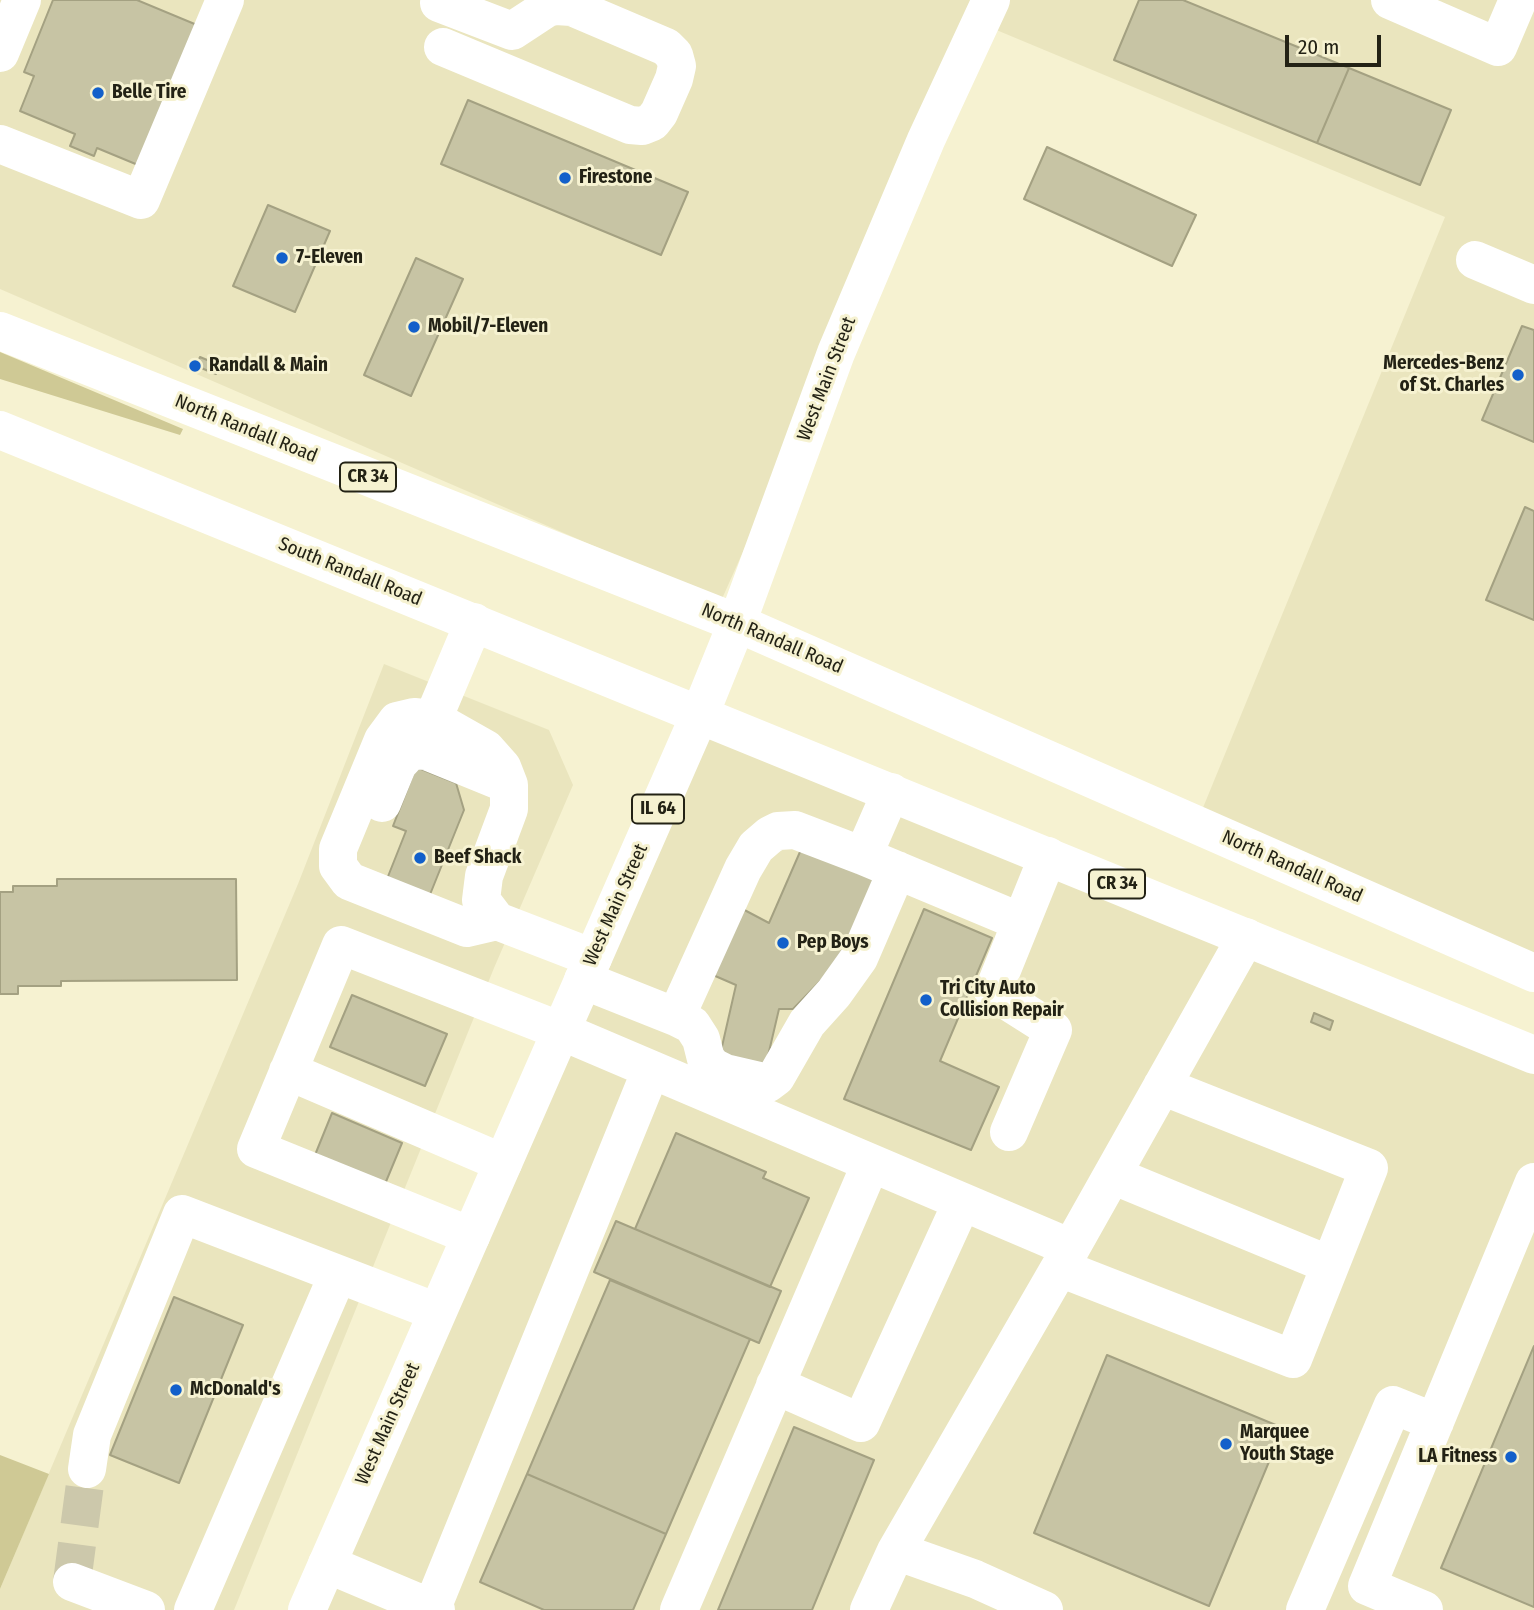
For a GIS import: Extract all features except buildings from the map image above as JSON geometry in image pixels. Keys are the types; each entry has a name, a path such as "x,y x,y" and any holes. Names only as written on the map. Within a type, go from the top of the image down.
{"main road":[{"path":"0,53 22,0"},
{"name":"West Main Street","path":"307,1610 700,714 737,623 835,353 926,140 991,0"},
{"path":"1404,3 1498,47 1518,0"},
{"path":"0,144 141,201 221,1"},
{"path":"439,3 512,31 547,8 556,5 572,7 666,47 674,55 677,66 659,113 652,122 642,126 630,125 443,47"},
{"path":"1475,260 1534,285"},
{"name":"North Randall Road","path":"0,331 737,623 1534,973"},
{"name":"South Randall Road","path":"0,430 700,714"},
{"path":"433,719 474,622"},
{"name":"CR 34","path":"700,714 1534,1055"},
{"path":"497,921 467,928 349,881 338,866 338,849 383,740 397,721 414,717 433,719 486,749 502,767 509,785 509,809 484,876 481,900 497,921 692,1025 701,1039 706,1059 713,1067 724,1073 768,1083 776,1077 807,1023 834,993 859,958 880,863 891,792"},
{"path":"361,886 356,878 356,864 398,764 411,750 426,751 509,785"},
{"path":"676,1017 743,869 756,847 778,831 796,830 1021,922"},
{"path":"1009,1132 1053,1030 993,992 1048,856"},
{"path":"869,1610 896,1551 1246,937"},
{"path":"471,1236 256,1149 341,945 561,1031 962,1202 1065,1258 1293,1359 1369,1168 1162,1086"},
{"path":"327,1564 434,1609 652,1070"},
{"path":"288,1071 503,1163"},
{"path":"678,1610 871,1163"},
{"path":"1112,1175 1330,1265"},
{"path":"1424,1610 1367,1586 1534,1182"},
{"path":"775,1385 861,1423 962,1202"},
{"path":"87,1469 92,1435 182,1214 437,1312"},
{"path":"193,1610 338,1274"},
{"path":"1305,1610 1393,1405 1435,1422"},
{"path":"896,1551 975,1579 1044,1610"},
{"path":"72,1582 146,1610"}],"shaded area":[{"path":"0,0 989,0 721,601 0,289"},
{"path":"1008,0 1534,0 1534,956 1200,815 1445,217 994,29"},
{"path":"0,352 183,429 180,435 0,379"},
{"path":"384,664 549,730 573,785 494,968 234,1610 0,1610 0,1589 298,884"},
{"path":"706,730 1534,1070 1534,1610 322,1610"},
{"path":"0,1455 49,1474 0,1589"}],"tunnel":[{"path":"72,1582 87,1469"}],"place":[{"name":"Belle Tire","path":"98,93"},
{"name":"Firestone","path":"565,178"},
{"name":"7-Eleven","path":"282,258"},
{"name":"Mobil/7-Eleven","path":"414,327"},
{"name":"Randall & Main","path":"195,366"},
{"name":"Mercedes-Benz of St. Charles","path":"1518,375"},
{"name":"Beef Shack","path":"420,858"},
{"name":"Pep Boys","path":"783,943"},
{"name":"Tri City Auto Collision Repair","path":"926,1000"},
{"name":"McDonald's","path":"176,1390"},
{"name":"Marquee Youth Stage","path":"1226,1444"},
{"name":"LA Fitness","path":"1511,1457"}]}
